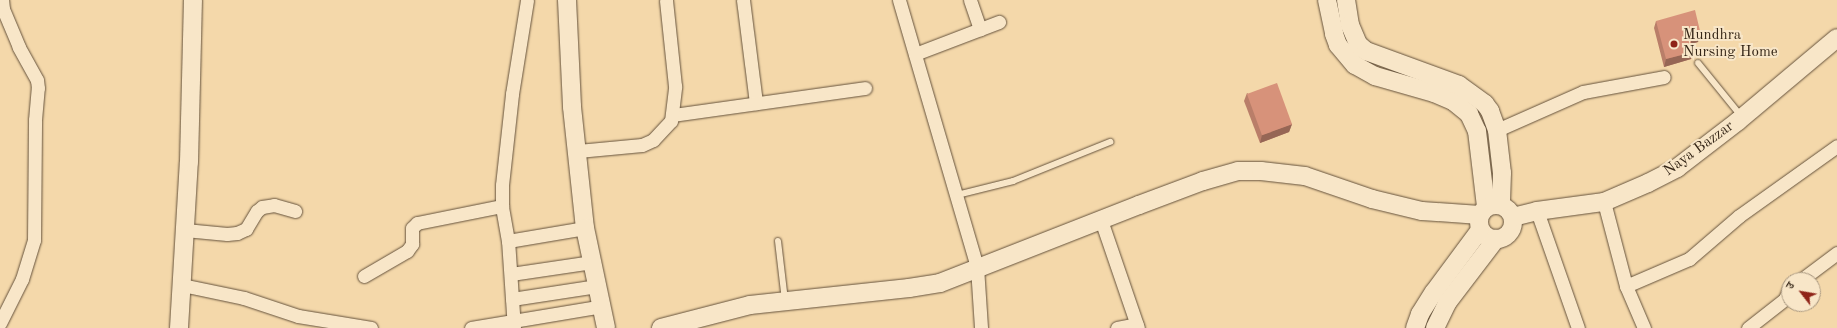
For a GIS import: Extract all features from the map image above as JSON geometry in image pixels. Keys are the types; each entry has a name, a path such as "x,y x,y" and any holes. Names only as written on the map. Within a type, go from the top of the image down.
{"street":[{"path":"0,323 22,279 34,240 35,120 38,88 37,80 19,47 3,9 2,0"},
{"path":"179,328 189,162 193,0"},
{"path":"514,324 508,241 502,206 512,94 527,0"},
{"path":"567,0 572,107 578,151 585,228 606,328"},
{"path":"578,151 642,146 663,132 672,121 675,86 666,0"},
{"path":"743,0 756,103"},
{"path":"899,0 977,267 979,327"},
{"path":"970,0 980,29"},
{"path":"1327,0 1334,34 1338,45 1355,65 1375,76 1434,93 1453,101 1469,114 1477,131 1492,215 1434,292 1420,314 1415,328"},
{"path":"661,328 750,305 785,303 917,287 940,282 1202,182 1238,171 1261,170 1305,176 1372,199 1422,211 1492,215 1514,222 1510,232 1501,238 1496,239 1487,237 1492,215 1502,173 1497,130 1490,111 1475,95 1459,85 1366,51 1358,44 1350,25 1346,0"},
{"path":"915,54 999,22"},
{"name":"Naya Bazzar","path":"1492,215 1537,211 1604,202 1648,183 1677,168 1742,118 1837,38"},
{"path":"1497,130 1583,92 1664,77"},
{"path":"673,115 864,88"},
{"path":"1626,286 1689,259 1739,216 1837,146"},
{"path":"1604,202 1626,286 1644,328"},
{"path":"185,230 227,234 237,233 246,229 257,211 262,207 274,205 295,211"},
{"path":"364,276 407,251 412,244 412,228 417,223 502,206"},
{"path":"1537,211 1578,328"},
{"path":"1101,220 1138,326 1117,328"},
{"path":"508,241 585,228"},
{"path":"1435,328 1448,303 1496,239"},
{"path":"1812,272 1837,253"},
{"path":"511,274 592,262"},
{"path":"182,285 244,298 298,316 372,328"},
{"path":"512,299 597,286"},
{"path":"1748,328 1781,302"},
{"path":"471,328 514,324 602,306"}],"lane":[{"path":"1698,62 1742,118"},
{"path":"957,195 1013,181 1110,142"},
{"path":"778,241 785,303"}],"building":[{"path":"1695,10 1701,35 1690,37 1693,52 1666,59 1656,21"},
{"path":"1277,83 1292,124 1262,135 1247,94"}],"place":[{"name":"Mundhra Nursing Home","path":"1674,44"}]}
